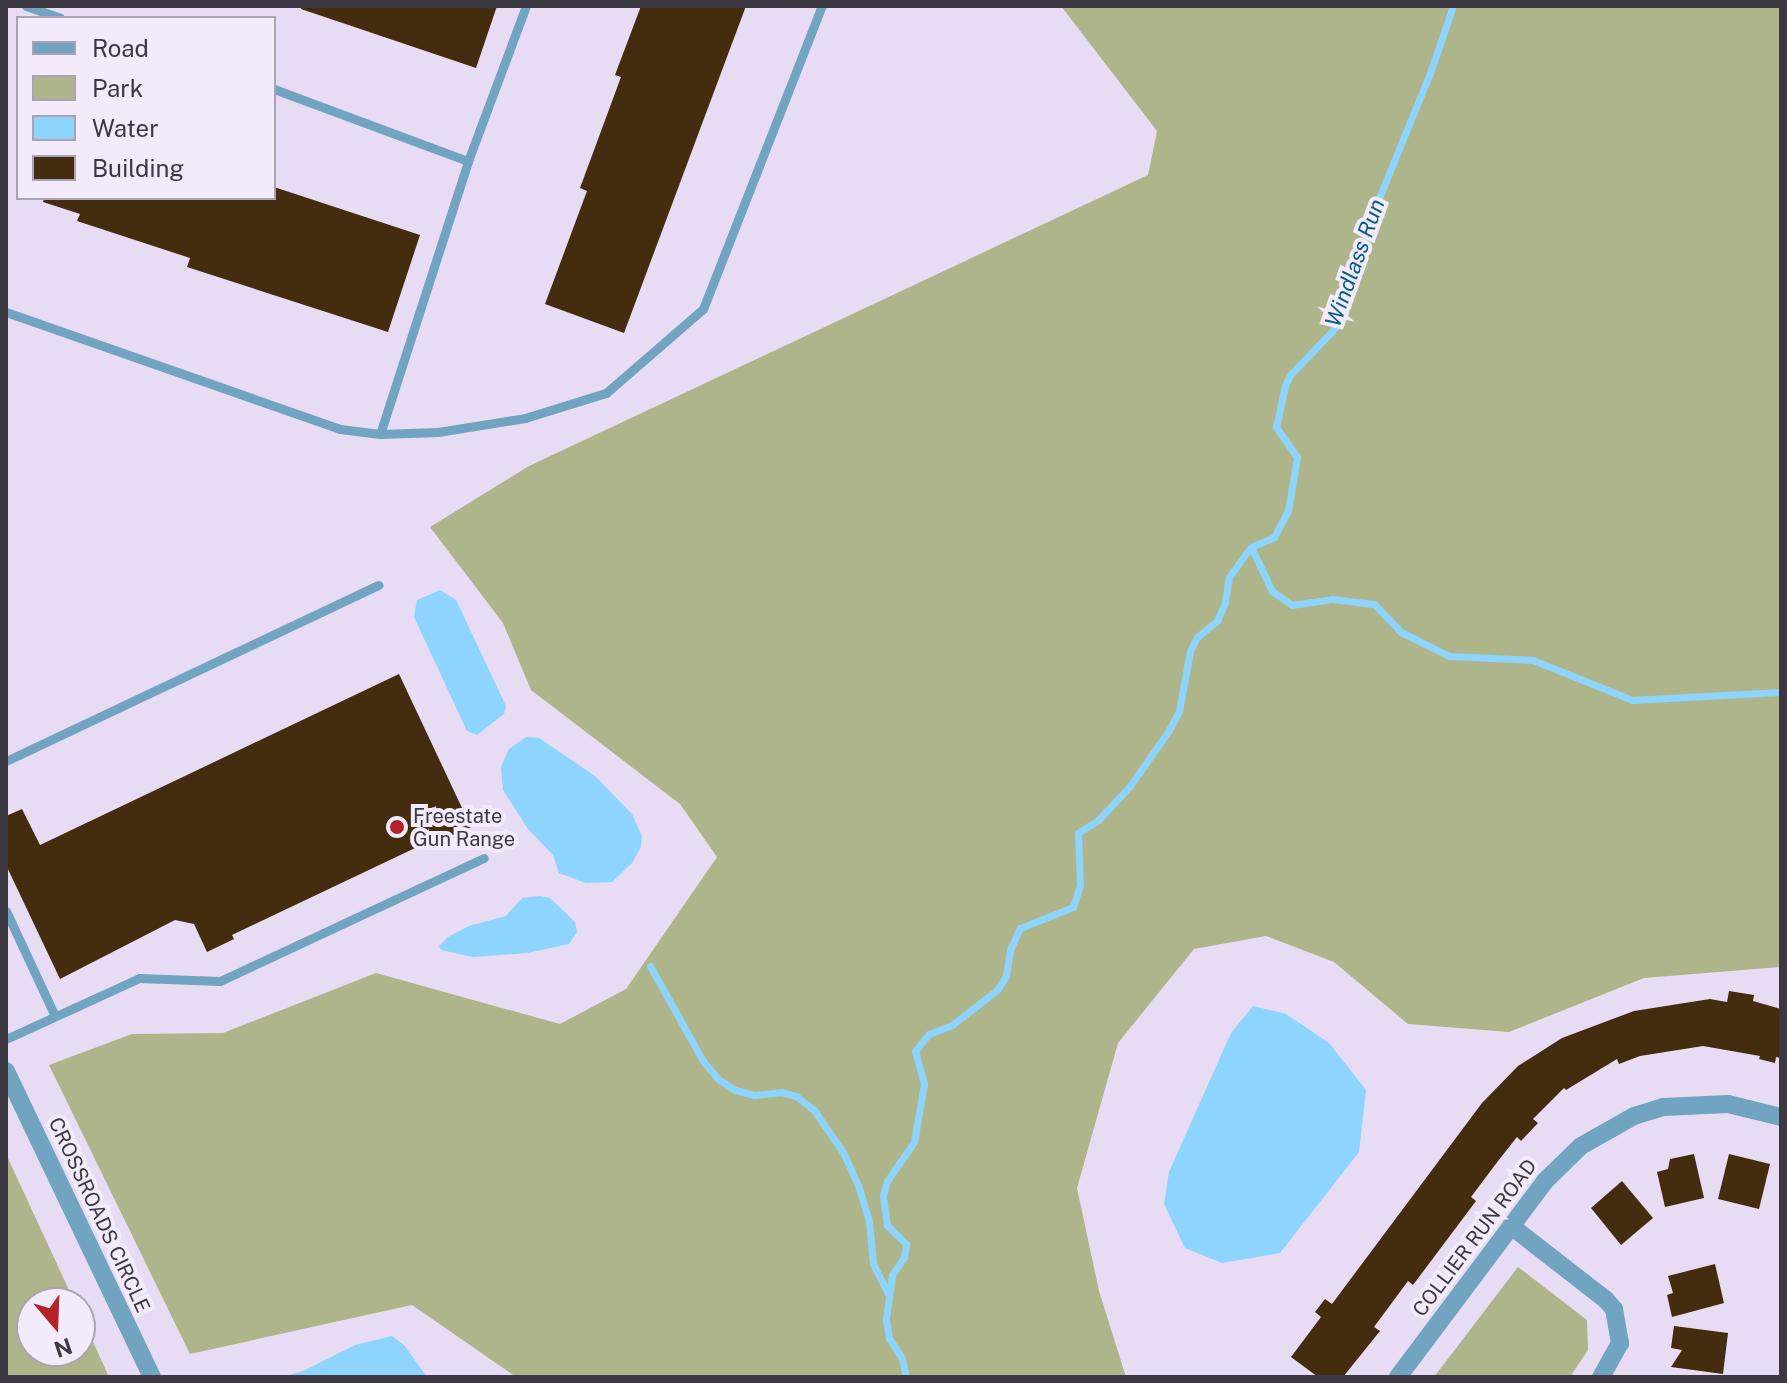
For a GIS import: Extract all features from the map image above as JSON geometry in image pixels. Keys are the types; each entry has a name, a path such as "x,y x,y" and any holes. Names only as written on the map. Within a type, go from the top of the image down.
{"street":[{"name":"CROSSROADS CIRCLE","path":"6,1071 152,1377"},
{"name":"COLLIER RUN ROAD","path":"1398,1377 1559,1165 1593,1137 1634,1116 1696,1103 1739,1106 1781,1117"},
{"path":"1511,1226 1614,1309 1620,1343 1601,1377"}],"lane":[{"path":"26,6 54,16"},
{"path":"380,434 468,161 526,6"},
{"path":"6,312 340,429 380,434 438,432 525,418 606,393 703,309 822,6"},
{"path":"276,90 468,161"},
{"path":"6,761 379,585"},
{"path":"6,1039 139,978 220,981 484,858"},
{"path":"6,911 55,1016"}],"green space":[{"path":"1061,6 1781,6 1781,967 1644,978 1509,1032 1408,1024 1334,962 1266,936 1194,949 1118,1043 1077,1188 1099,1291 1126,1377 516,1377 412,1305 190,1354 49,1065 132,1034 223,1033 376,973 560,1024 626,989 717,857 680,804 531,690 503,623 430,527 529,466 1148,175 1157,131"},
{"path":"6,1154 68,1287 16,1287 16,1367 96,1367 96,1348 109,1377 6,1377"},
{"path":"1518,1267 1587,1320 1588,1350 1570,1377 1434,1377"}],"water":[{"path":"440,590 456,600 506,706 504,714 477,735 467,731 414,617 417,600"},
{"path":"526,737 539,738 595,776 632,814 642,836 641,847 632,863 612,882 586,883 559,873 553,855 528,829 503,790 501,767 509,749"},
{"path":"522,898 550,898 575,922 577,932 569,944 527,953 473,957 441,950 439,946 448,937 469,926 506,916"},
{"path":"1253,1006 1286,1014 1329,1043 1366,1090 1359,1152 1280,1253 1222,1263 1185,1248 1164,1204 1169,1172 1231,1033"},
{"path":"392,1336 404,1345 427,1377 282,1377 303,1371 355,1345"}],"building":[{"path":"302,6 497,6 476,68 301,9"},
{"path":"641,6 746,6 624,333 545,304 587,191 580,188 621,77 615,75"},
{"path":"276,188 420,235 388,332 187,267 190,258 77,221 80,214 43,202 276,200"},
{"path":"399,674 471,827 434,844 432,840 232,935 234,939 207,952 194,924 175,920 60,979 6,865 6,816 22,809 40,845"},
{"path":"1729,991 1754,995 1753,1001 1781,1009 1781,1058 1776,1057 1775,1063 1759,1059 1760,1056 1703,1046 1640,1056 1619,1064 1617,1059 1566,1090 1564,1088 1533,1119 1538,1123 1521,1141 1517,1137 1498,1161 1471,1197 1476,1201 1413,1285 1408,1281 1374,1327 1380,1331 1343,1377 1318,1377 1291,1357 1321,1317 1315,1312 1325,1299 1332,1304 1482,1103 1518,1066 1562,1038 1634,1011 1710,999 1727,1002"},
{"path":"1694,1154 1704,1198 1665,1207 1657,1172 1668,1169 1670,1159"},
{"path":"1729,1154 1770,1164 1759,1209 1718,1199"},
{"path":"1622,1181 1653,1218 1621,1245 1591,1208"},
{"path":"1715,1264 1724,1303 1672,1317 1667,1295 1673,1293 1668,1276"},
{"path":"1674,1326 1728,1333 1723,1374 1671,1367 1682,1350 1671,1348"}],"waterway":[{"name":"Windlass Run","path":"906,1377 902,1358 889,1338 886,1319 892,1275 904,1257 906,1244 887,1225 883,1195 887,1181 914,1142 924,1084 915,1051 929,1034 952,1025 997,990 1006,976 1010,950 1020,928 1073,907 1080,885 1078,833 1098,820 1130,786 1169,730 1179,711 1190,651 1197,637 1217,621 1225,602 1229,577 1251,547 1274,537 1288,511 1297,457 1276,427 1285,386 1290,375 1336,327 1370,220 1430,73 1453,6"},
{"path":"1251,547 1272,591 1292,605 1332,599 1374,604 1401,632 1449,656 1533,660 1632,700 1781,692"},
{"path":"650,966 703,1061 718,1079 735,1090 754,1095 781,1092 796,1096 814,1110 844,1154 858,1185 869,1221 873,1264 888,1293"}],"place":[{"name":"Freestate Gun Range","path":"397,827"}]}
